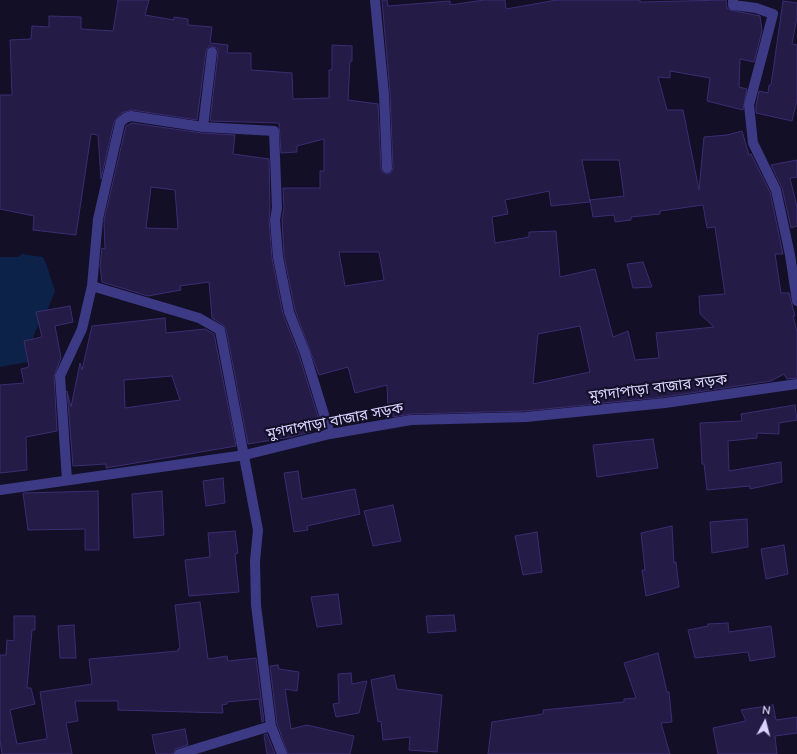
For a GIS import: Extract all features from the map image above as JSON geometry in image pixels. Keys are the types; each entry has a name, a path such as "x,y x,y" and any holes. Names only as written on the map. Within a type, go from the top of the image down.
{"street":[{"path":"375,0 384,94 387,168"},
{"path":"733,0 733,5 756,8 773,14 749,105 753,143 776,190 790,255 797,301"},
{"path":"203,127 212,52"},
{"path":"67,480 60,376 82,329 92,286 98,219 120,123 125,118 131,116 203,127 274,131 277,208 275,220 278,257 289,312 306,353 330,434"},
{"path":"92,286 199,318 220,330 245,454 258,530 255,561 256,604 271,726 282,754"},
{"name":"মুগদাপাড়া বাজার সড়ক","path":"0,490 245,454 330,434 411,420 526,417 665,403 797,384"},
{"path":"179,754 271,726"}],"water":[{"path":"22,254 43,257 55,291 47,311 36,330 28,351 28,362 0,367 0,257 18,257"}],"building":[{"path":"118,0 149,0 145,15 174,20 174,17 188,19 188,25 212,27 210,43 228,45 227,53 251,53 251,70 292,73 293,99 329,98 329,70 332,70 332,45 352,46 348,100 378,104 381,168 382,172 387,174 391,173 393,168 390,93 382,0 387,0 388,6 450,1 450,5 484,0 505,0 506,9 557,0 640,0 640,2 726,0 727,8 730,10 760,16 762,31 754,62 740,59 739,87 747,89 743,110 707,101 710,78 670,71 670,78 658,77 667,110 683,110 699,190 704,137 727,135 742,131 749,155 751,154 770,192 783,254 775,254 781,293 789,293 795,316 793,316 797,332 797,378 787,379 784,374 771,381 664,397 526,411 411,414 393,417 393,409 388,409 387,385 355,393 348,367 319,375 295,310 284,256 282,220 284,208 283,188 320,188 320,171 324,171 324,139 297,146 297,152 281,153 279,123 210,121 218,53 218,49 213,46 209,46 206,51 197,120 132,110 121,113 114,122 101,179 98,135 91,134 76,235 33,230 34,216 0,209 0,95 12,95 10,40 31,39 32,26 49,27 49,16 81,17 81,29 113,31","holes":["582,160 619,160 624,196 590,200 593,217 614,215 615,222 631,220 631,217 660,214 660,211 703,205 707,228 715,227 725,294 699,296 700,314 714,327 656,333 659,358 635,360 628,331 613,337 595,269 560,277 556,231 529,232 529,237 495,243 492,217 508,214 505,200 549,191 551,206 590,202","339,252 379,252 384,280 345,286","580,326 590,372 533,384 538,334"]},
{"path":"783,1 797,3 797,17 792,44 797,45 797,100 792,121 756,113 759,91 768,93 769,85 771,85"},
{"path":"132,123 202,133 235,135 233,154 269,159 269,221 272,258 283,314 299,355 321,426 310,428 310,432 291,437 248,444 226,329 223,325 212,318 209,282 180,286 181,290 148,296 102,282 100,265 102,248 105,249 104,220 126,126","holes":["151,187 175,190 178,229 146,228"]},
{"path":"797,160 797,177 790,178 797,207 797,226 791,228 782,188 771,165"},
{"path":"643,262 652,287 633,288 627,264"},
{"path":"70,306 73,322 55,326 61,358 54,376 57,431 26,437 27,470 0,473 0,385 24,383 21,369 29,367 24,341 42,337 36,312"},
{"path":"165,318 166,333 205,329 214,334 236,446 106,468 106,464 73,466 67,391 71,407 80,363 82,370 92,326","holes":["172,376 180,400 125,408 124,380"]},
{"path":"795,405 797,420 779,423 779,434 757,433 757,438 728,441 729,471 781,462 782,482 750,489 750,486 707,490 704,464 702,464 700,423 742,421 741,414"},
{"path":"653,439 658,468 597,477 593,445"},
{"path":"298,471 302,499 355,489 360,514 307,526 308,530 294,532 284,473"},
{"path":"223,478 225,503 206,506 203,481"},
{"path":"98,491 99,550 85,550 85,529 28,530 23,493"},
{"path":"162,491 164,535 134,538 132,494"},
{"path":"393,505 401,541 373,546 364,511"},
{"path":"747,519 748,547 712,553 710,522"},
{"path":"672,526 674,563 676,562 679,587 646,596 642,570 645,570 641,533"},
{"path":"235,531 238,553 235,554 239,592 189,596 185,560 210,557 208,533"},
{"path":"537,532 542,572 523,575 515,536"},
{"path":"784,545 788,574 766,579 761,549"},
{"path":"338,594 342,624 317,627 311,597"},
{"path":"200,602 208,659 227,656 228,661 256,658 264,721 262,722 259,699 227,702 227,704 222,705 223,713 118,710 118,701 75,701 78,721 66,723 72,754 2,754 0,740 0,655 6,655 7,640 14,641 14,616 35,616 35,630 32,630 27,688 31,688 35,704 10,710 17,744 46,739 47,737 40,692 92,684 89,659 178,651 180,648 175,605"},
{"path":"454,615 456,631 428,633 426,616"},
{"path":"728,623 729,632 771,626 775,657 750,661 748,652 695,658 688,630 708,626 708,624"},
{"path":"74,625 76,658 60,658 58,626"},
{"path":"658,653 667,692 669,692 672,722 661,723 670,754 488,754 492,722 543,714 543,710 624,702 624,699 636,698 624,663"},
{"path":"278,665 279,669 299,672 297,691 285,689 291,729 307,725 354,736 350,754 288,754 277,724 270,666"},
{"path":"351,673 352,684 367,681 359,713 336,717 333,704 339,703 338,674"},
{"path":"394,675 397,689 442,695 437,752 409,750 410,737 383,740 381,721 378,722 371,680"},
{"path":"773,705 776,720 797,717 797,733 775,736 777,754 718,754 713,728 746,721 741,710"},
{"path":"185,729 188,745 175,749 173,754 156,754 152,735"},
{"path":"267,734 275,754 267,754 264,735"}]}
